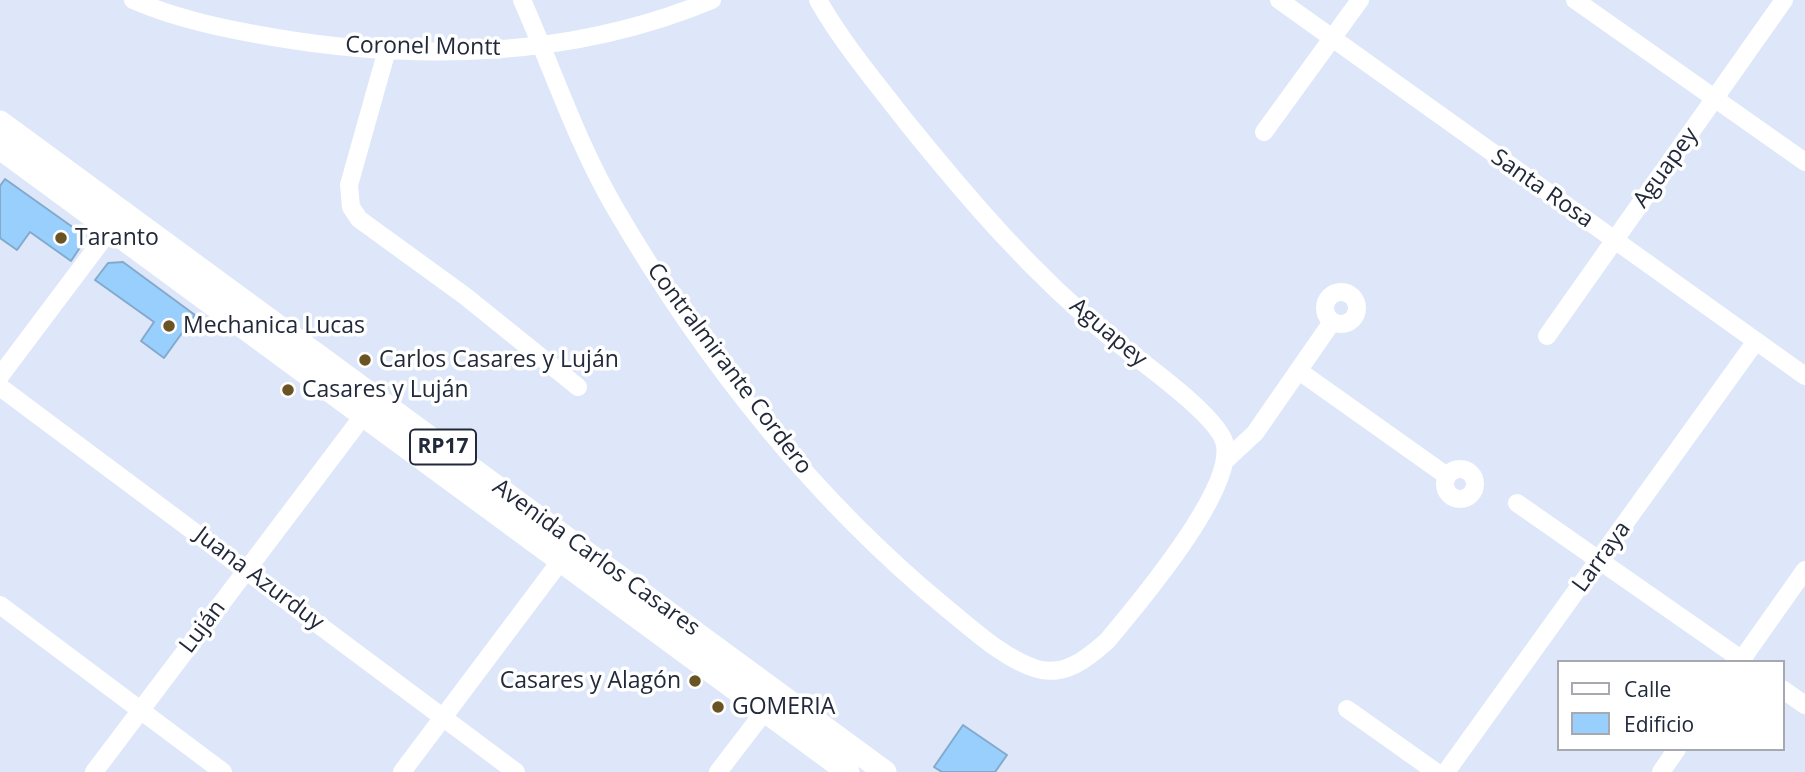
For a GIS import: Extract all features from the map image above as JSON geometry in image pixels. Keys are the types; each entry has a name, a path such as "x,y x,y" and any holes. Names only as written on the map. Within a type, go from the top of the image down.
{"main road":[{"name":"Avenida Carlos Casares","path":"0,122 117,220 363,416 568,551 764,712 848,772"},
{"name":"Avenida Carlos Casares","path":"0,148 117,220 568,551 885,772"}],"street":[{"name":"Coronel Montt","path":"133,0 154,9 249,33 302,42 387,50 447,52 542,46 654,22 712,0"},
{"name":"Contralmirante Cordero","path":"522,0 583,147 622,219 705,344 816,485 904,572 969,626 1020,661 1038,669 1069,668 1092,655 1107,641 1191,533 1226,460"},
{"name":"Aguapey","path":"818,0 873,80 979,213 1030,265 1097,326 1216,424 1223,434 1226,460"},
{"name":"Santa Rosa","path":"1279,0 1332,41 1805,376"},
{"path":"1265,132 1360,0"},
{"path":"1575,0 1805,162"},
{"name":"Aguapey","path":"1547,336 1784,0"},
{"path":"387,50 349,185 351,207 359,219 465,296 578,387"},
{"path":"0,376 117,220"},
{"path":"1226,460 1255,433 1332,322"},
{"name":"Larraya","path":"1446,772 1756,341"},
{"path":"1298,371 1447,476"},
{"name":"Juana Azurduy","path":"0,387 516,772"},
{"name":"Luján","path":"94,772 363,416"},
{"path":"1517,503 1741,660"},
{"path":"402,772 568,551"},
{"path":"1743,660 1805,570"},
{"path":"0,605 223,772"},
{"path":"1784,690 1805,705"},
{"path":"1347,709 1436,772"},
{"path":"718,772 764,712"},
{"path":"1661,772 1677,751"}],"building":[{"path":"5,179 81,233 83,243 71,261 30,232 17,250 0,238 0,186"},
{"path":"123,262 195,315 164,358 141,341 154,322 95,280 108,263"},
{"path":"963,725 1007,755 995,772 942,772 934,767"}],"place":[{"name":"Taranto","path":"61,238"},
{"name":"Mechanica Lucas","path":"169,326"},
{"name":"Carlos Casares y Luján","path":"365,360"},
{"name":"Casares y Luján","path":"288,390"},
{"name":"Casares y Alagón","path":"695,681"},
{"name":"GOMERIA","path":"718,707"}]}
